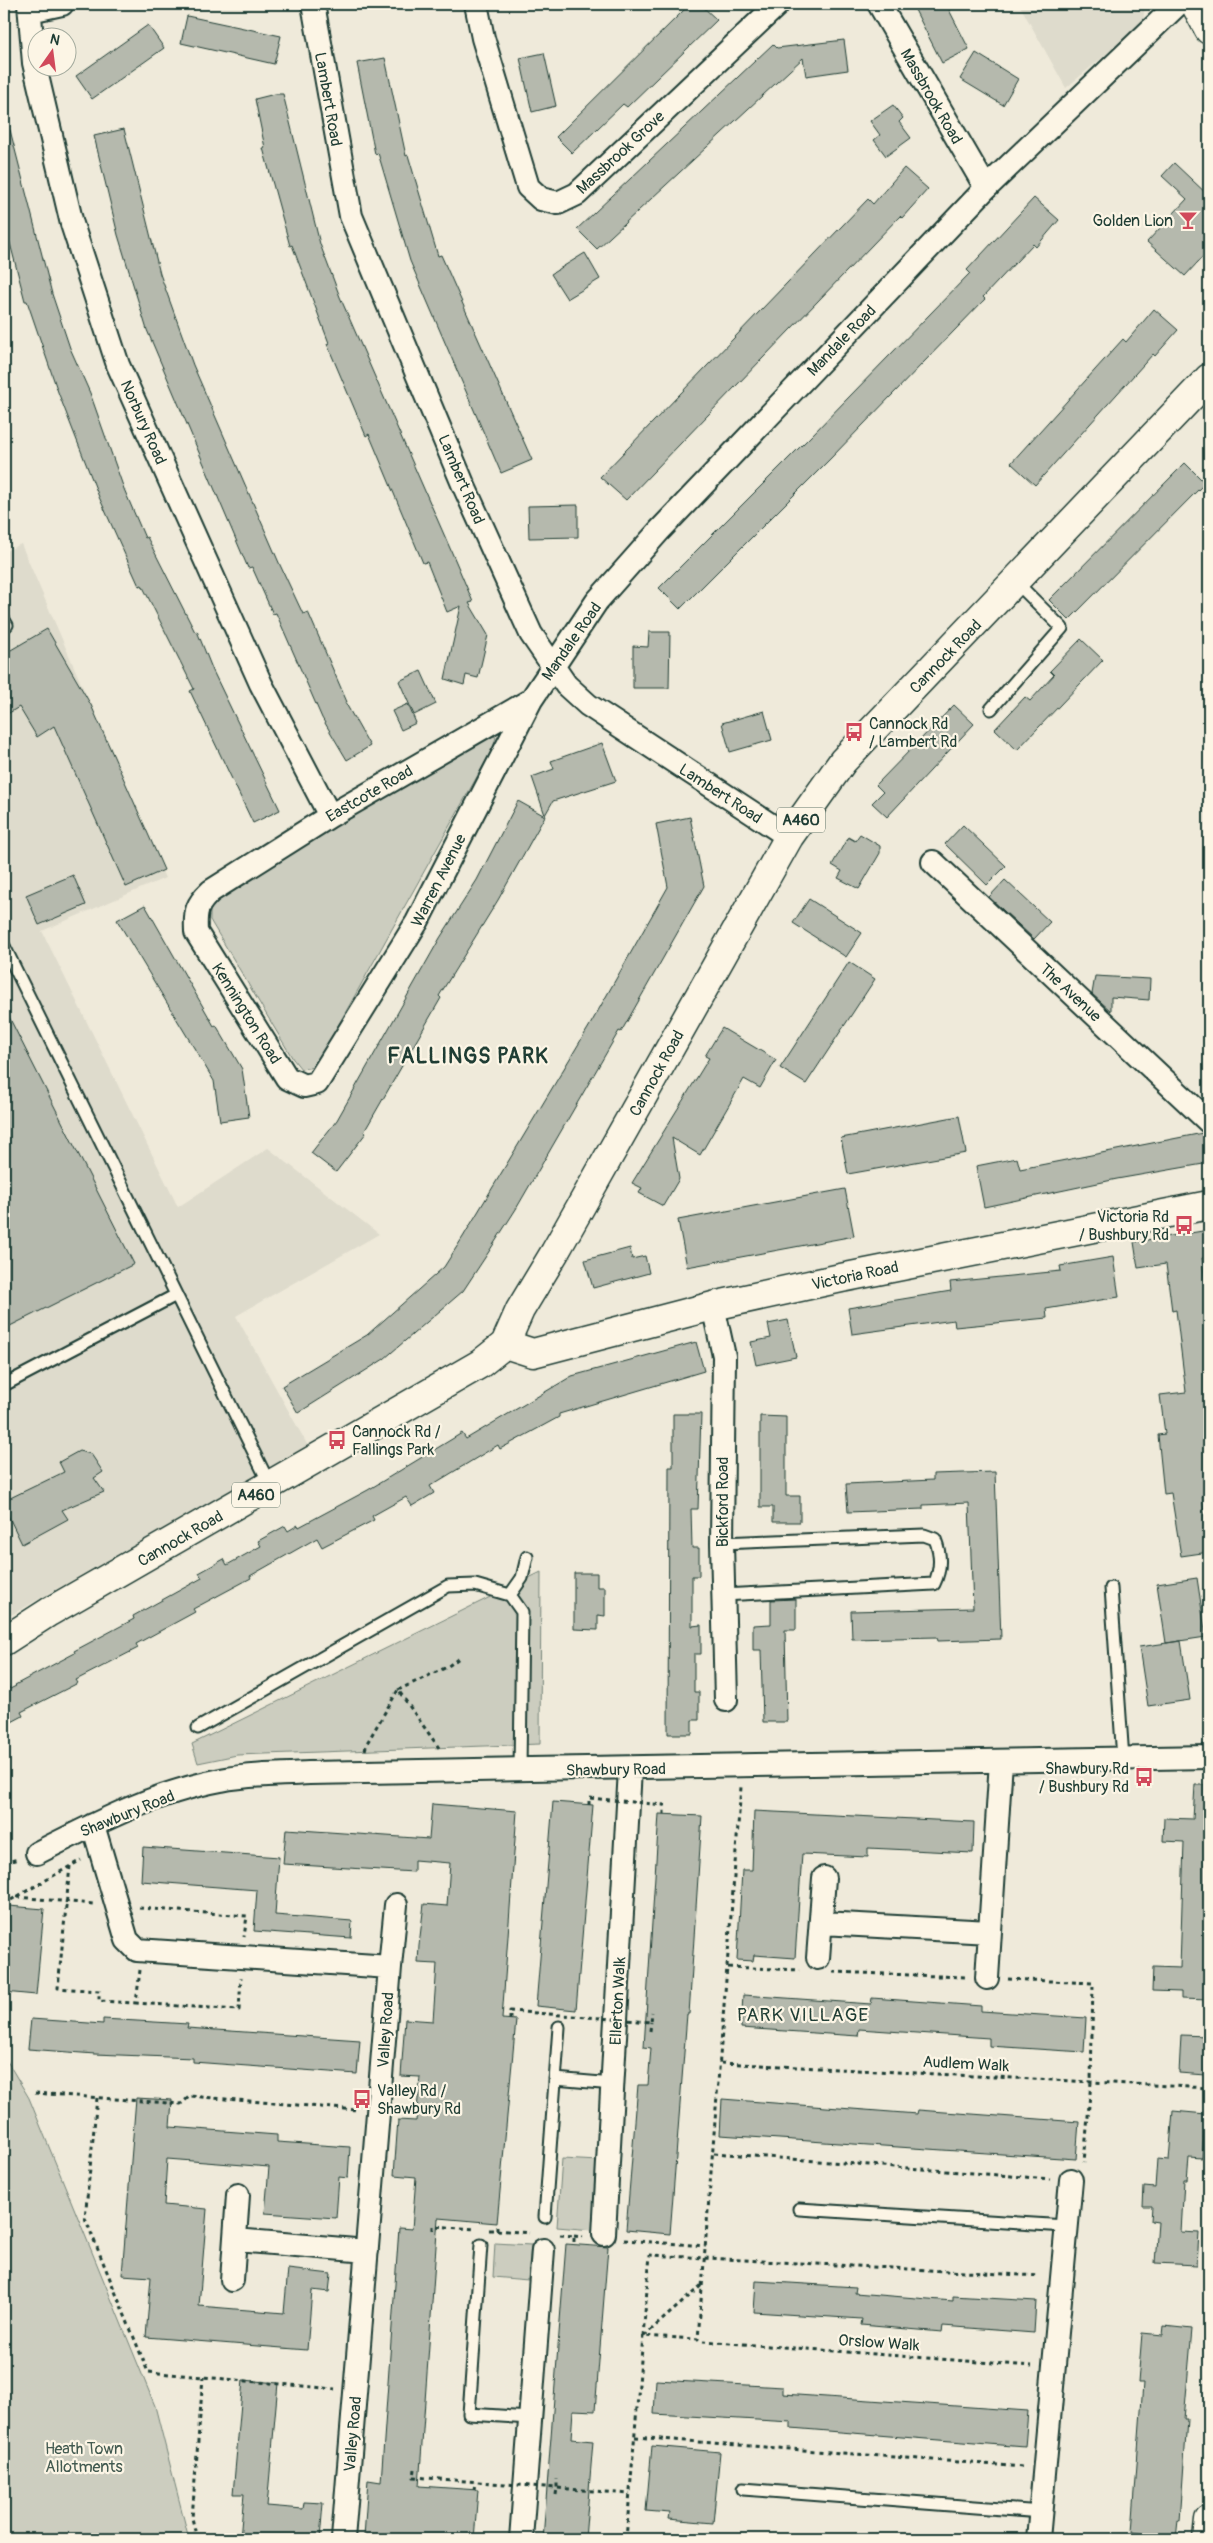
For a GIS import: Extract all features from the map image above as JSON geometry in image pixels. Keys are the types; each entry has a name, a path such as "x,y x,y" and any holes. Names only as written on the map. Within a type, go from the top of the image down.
{"main road":[{"path":"1195,4 1209,30"},
{"name":"Cannock Road","path":"4,1641 49,1612 270,1487 480,1364 505,1344 520,1310 560,1244 788,838 843,761 1209,378"},
{"name":"Victoria Road","path":"505,1344 533,1353 713,1306 968,1251 1209,1204"},
{"path":"1207,2539 1209,2520"}],"street":[{"path":"29,7 62,4"},
{"name":"Lambert Road","path":"313,4 351,216 464,484 531,634 566,685 588,705 788,838"},
{"name":"Massbrook Grove","path":"476,4 483,38 528,187 541,198 558,203 577,194 778,4"},
{"name":"Massbrook Road","path":"879,4 986,188"},
{"name":"Mandale Road","path":"530,700 598,601 659,531 986,188 1178,4"},
{"name":"Norbury Road","path":"29,7 34,63 72,224 118,365 261,684 330,816"},
{"name":"Eastcote Road","path":"211,891 330,816 530,700"},
{"name":"Warren Avenue","path":"336,1055 417,922 530,700"},
{"name":"The Avenue","path":"932,862 1209,1122"},
{"name":"Kennington Road","path":"211,891 199,903 196,916 196,932 287,1078 304,1086 317,1083 336,1055"},
{"name":"Bickford Road","path":"713,1306 724,1356 722,1542 726,1700"},
{"name":"Shawbury Road","path":"37,1853 93,1825 153,1799 222,1780 309,1773 630,1769 1209,1757"},
{"path":"987,1978 1001,1761"},
{"name":"Ellerton Walk","path":"601,2237 613,2084 630,1769"},
{"path":"93,1825 127,1940 137,1950 390,1967"},
{"path":"818,1967 824,1878"},
{"name":"Valley Road","path":"343,2539 396,1905"},
{"path":"822,1923 990,1932"},
{"path":"1038,2539 1071,2180"},
{"path":"232,2280 238,2195"},
{"path":"236,2240 367,2251"},
{"path":"521,2539 542,2250"}],"lane":[{"path":"991,709 1062,628 1016,582"},
{"path":"4,946 270,1487"},
{"path":"4,1385 176,1295"},
{"path":"722,1542 924,1535 935,1539 940,1562 939,1574 934,1584 723,1595"},
{"path":"510,1595 522,1578 528,1557"},
{"path":"198,1728 448,1586 475,1585 510,1595 522,1612 520,1770"},
{"path":"1111,1588 1123,1759"},
{"path":"545,2217 560,2028"},
{"path":"556,2079 613,2084"},
{"path":"799,2209 1066,2226"},
{"path":"481,2244 469,2414 530,2418"},
{"path":"743,2489 1041,2512"}],"path":[{"path":"360,1772 367,1743 398,1690 447,1667 460,1658"},
{"path":"398,1690 455,1771"},
{"path":"643,2336 698,2339 743,1766"},
{"path":"589,1805 589,1798 664,1805 664,1814"},
{"path":"4,1904 100,1848"},
{"path":"70,1866 58,1988 100,1991 99,2001 136,2003"},
{"path":"714,2153 1083,2180 1091,2082 1092,1983 818,1967 728,1967"},
{"path":"571,2009 572,2016"},
{"path":"510,2020 510,2011 651,2022"},
{"path":"650,2031 652,2012"},
{"name":"Audlem Walk","path":"721,2063 1209,2088"},
{"path":"35,2093 181,2104 190,2096 379,2111"},
{"path":"96,2098 85,2218 148,2372 355,2390"},
{"path":"488,2230 497,2230 497,2223"},
{"path":"433,2230 434,2226 479,2229"},
{"path":"574,2236 706,2246"},
{"path":"626,2539 650,2255 1062,2278"},
{"path":"643,2336 703,2284"},
{"name":"Orslow Walk","path":"704,2341 1054,2368"},
{"path":"197,2539 192,2518 203,2377"},
{"path":"635,2436 1045,2469"},
{"path":"415,2468 414,2477 630,2494"},
{"path":"556,2495 557,2479"},
{"path":"474,2490 475,2482"}],"shaded area":[{"path":"1019,4 1145,4 1143,23 1066,88"},
{"path":"21,544 165,878 42,931 178,1207 268,1148 379,1234 236,1316 308,1446 4,1619 4,552"}],"green space":[{"path":"488,734 496,737 493,748 315,1067 301,1069 293,1059 210,920 210,908 219,897"},
{"path":"541,1572 540,1744 237,1755 198,1763 192,1744"},
{"name":"Heath Town Allotments","path":"4,2056 29,2098 155,2406 189,2539 4,2539"},
{"path":"562,2159 598,2161 593,2230 557,2227"},
{"path":"495,2243 531,2245 528,2280 493,2277"}],"building":[{"path":"690,4 700,4 717,20 627,107 623,104 572,153 556,137"},
{"path":"912,4 946,4 969,49 942,63"},
{"path":"187,16 281,36 274,64 181,43"},
{"path":"148,25 164,48 92,99 77,78 78,75"},
{"path":"844,40 848,70 806,76 803,58 597,249 577,229 773,44 777,48"},
{"path":"544,53 556,106 532,112 520,58"},
{"path":"976,53 1018,79 1003,105 960,79"},
{"path":"385,58 406,156 408,155 438,256 441,255 532,460 501,473 410,261 378,153 375,154 357,63"},
{"path":"283,94 320,244 340,297 473,602 469,603 488,635 478,678 466,675 464,685 445,679 461,606 447,612 427,562 423,563 369,434 366,436 327,344 329,343 292,245 290,246 263,148 265,148 255,99"},
{"path":"893,105 903,118 899,122 911,138 886,156 874,140 880,135 870,121"},
{"path":"124,129 160,274 193,365 280,565 303,614 308,612 347,702 345,702 370,746 347,760 322,718 276,613 273,614 252,567 248,568 147,330 118,235 94,136"},
{"path":"10,130 52,294 70,348 90,393 124,489 145,538 147,537 195,632 197,631 213,671 280,810 253,823 190,691 194,689 142,585 139,586 99,497 58,392 27,301 25,301 4,220 4,131"},
{"name":"Golden Lion","path":"1174,163 1209,196 1209,250 1185,276 1147,242 1187,199 1162,176"},
{"path":"904,168 928,189 902,218 900,216 626,500 600,477 868,199 873,204"},
{"path":"1034,198 1059,220 1036,247 1033,244 983,297 985,299 831,458 680,609 659,588 970,273 967,270"},
{"path":"585,253 600,279 567,299 551,274"},
{"path":"1154,309 1178,330 1155,356 1153,354 1035,485 1011,463 1123,339 1126,342"},
{"path":"1185,463 1205,483 1069,620 1049,600"},
{"path":"578,505 578,537 529,538 528,506"},
{"path":"47,629 91,705 164,870 126,887 54,726 37,737 19,707 4,716 4,654"},
{"path":"649,632 670,632 669,688 633,688 633,646 648,647"},
{"path":"1081,639 1103,660 1017,750 995,729 1025,697 1030,701 1054,675 1050,671"},
{"path":"421,671 436,704 414,715 399,681"},
{"path":"408,704 416,723 401,730 392,711"},
{"path":"954,705 974,724 887,817 872,803 883,792 876,785"},
{"path":"764,711 772,740 730,752 722,723"},
{"path":"602,743 616,781 553,801 545,815 532,777 554,769 551,761"},
{"path":"518,801 545,816 498,900 439,996 441,998 364,1132 366,1133 336,1172 311,1153 337,1120 440,938 477,880"},
{"path":"690,817 704,886 621,1032 619,1031 516,1209 488,1253 463,1291 384,1359 298,1413 282,1386 367,1335 444,1267 590,1025 668,887 656,824"},
{"path":"963,825 1006,866 987,885 945,844"},
{"path":"860,834 880,846 880,853 859,889 838,878 842,871 832,865 848,837 855,841"},
{"path":"73,875 86,905 39,925 26,895"},
{"path":"1005,880 1050,922 1034,939 989,897"},
{"path":"809,899 862,933 846,957 793,923"},
{"path":"145,905 214,1026 216,1025 242,1069 249,1117 220,1121 214,1081 117,920"},
{"path":"849,962 875,979 806,1084 780,1068"},
{"path":"1095,976 1150,979 1149,1000 1111,997 1111,1011 1092,994"},
{"path":"4,1007 134,1264 4,1329"},
{"path":"722,1028 776,1060 760,1088 744,1079 700,1155 672,1138 679,1179 663,1206 639,1193 642,1188 632,1183 709,1058 705,1056"},
{"path":"959,1116 966,1153 848,1174 841,1138"},
{"path":"1203,1133 1209,1135 1209,1163 1117,1179 984,1207 976,1166 1017,1158 1020,1169"},
{"path":"845,1189 854,1236 687,1267 678,1220"},
{"path":"1209,1230 1209,1257 1202,1258 1209,1318 1209,1495 1202,1496 1209,1552 1181,1556 1171,1493 1164,1494 1158,1435 1165,1434 1160,1395 1186,1392 1176,1310 1172,1311 1166,1264 1138,1268 1134,1242"},
{"path":"630,1248 632,1259 645,1256 649,1273 593,1288 585,1260"},
{"path":"1113,1257 1119,1297 1046,1309 1047,1318 955,1327 954,1320 852,1334 848,1308 951,1291 950,1282 1061,1271 1060,1266"},
{"path":"788,1320 796,1357 756,1365 751,1342 771,1338 768,1324"},
{"path":"696,1342 704,1371 559,1414 559,1417 500,1449 498,1445 430,1486 434,1493 412,1506 406,1497 372,1516 374,1520 322,1547 317,1538 250,1576 251,1578 193,1609 195,1612 136,1644 138,1648 76,1680 78,1683 21,1712 23,1716 4,1726 4,1677 10,1689 16,1686 75,1653 74,1651 134,1619 133,1616 202,1578 199,1573 224,1559 227,1565 261,1546 258,1541 285,1526 288,1531 298,1525 299,1527 368,1490 462,1433 466,1439 572,1376"},
{"path":"673,1414 701,1414 698,1509 691,1509 692,1548 699,1548 699,1576 692,1576 692,1626 701,1625 701,1654 694,1654 694,1692 699,1692 699,1720 692,1720 692,1734 668,1734 669,1467 673,1467"},
{"path":"760,1416 786,1417 786,1496 800,1496 800,1522 773,1522 773,1507 760,1507"},
{"path":"79,1451 91,1454 103,1472 94,1478 104,1492 62,1510 68,1519 22,1544 4,1507 4,1501 64,1472 59,1462"},
{"path":"995,1472 1001,1639 938,1641 937,1637 852,1639 851,1611 973,1608 969,1503 923,1505 923,1509 848,1512 846,1484 933,1480 933,1474"},
{"path":"574,1573 597,1573 597,1587 605,1587 605,1616 598,1615 598,1630 574,1629"},
{"path":"1197,1578 1206,1637 1166,1643 1157,1584"},
{"path":"796,1599 796,1630 785,1630 787,1722 763,1722 761,1650 753,1650 753,1625 771,1624 771,1600"},
{"path":"1181,1641 1190,1700 1148,1706 1139,1647"},
{"path":"1195,1785 1209,1785 1209,2000 1181,1999 1181,1992 1152,1991 1153,1967 1180,1968 1184,1842 1163,1841 1164,1818 1193,1819"},
{"path":"553,1802 593,1805 576,2010 536,2006"},
{"path":"432,1804 517,1811 502,2019 516,2020 497,2223 438,2218 419,2486 478,2490 474,2539 387,2539 364,2537 368,2480 381,2482 399,2228 412,2229 416,2177 394,2175 398,2120 416,2121 420,2077 401,2076 405,2019 433,2021 437,1964 418,1963 419,1945 424,1904 447,1906 450,1863 414,1860 414,1872 283,1864 286,1829 429,1839"},
{"path":"754,1811 974,1822 973,1853 868,1848 868,1857 802,1854 795,1958 754,1955 753,1961 737,1960 742,1870 752,1870"},
{"path":"659,1814 702,1816 689,2014 687,2014 670,2234 626,2230 638,2085 648,2085 651,2048 644,2047"},
{"path":"143,1847 279,1857 275,1915 352,1921 351,1938 254,1931 257,1890 141,1881"},
{"path":"9,1906 44,1909 36,1995 4,1992"},
{"path":"743,1995 871,2004 872,1998 981,2006 981,2011 1086,2018 1084,2052 989,2046 989,2038 859,2029 858,2036 741,2028"},
{"path":"31,2019 103,2024 103,2019 188,2024 187,2028 360,2040 357,2074 193,2062 193,2058 28,2049"},
{"path":"1181,2035 1207,2036 1205,2075 1179,2073"},
{"path":"136,2098 172,2100 170,2127 277,2135 277,2142 350,2147 348,2178 339,2177 336,2218 265,2213 269,2167 167,2159 164,2205 207,2209 199,2306 284,2313 288,2269 331,2274 329,2292 312,2290 307,2350 146,2337 151,2277 122,2275"},
{"path":"722,2099 917,2114 918,2110 1079,2122 1076,2159 720,2135"},
{"path":"1173,2111 1206,2114 1202,2158 1189,2157 1187,2180 1184,2180 1181,2232 1199,2233 1197,2265 1155,2263 1158,2222 1151,2221 1152,2206 1143,2206 1144,2187 1155,2188 1157,2159 1169,2160"},
{"path":"566,2244 608,2247 595,2411 573,2410 571,2439 593,2441 585,2539 543,2539"},
{"path":"756,2281 856,2287 855,2293 953,2301 953,2296 1036,2301 1034,2333 943,2326 942,2332 861,2325 862,2319 754,2312"},
{"path":"1164,2326 1192,2329 1184,2419 1187,2419 1180,2521 1178,2520 1176,2539 1145,2538 1146,2534 1132,2532 1143,2383 1138,2383 1142,2333 1163,2335"},
{"path":"243,2380 278,2383 267,2506 303,2509 304,2502 323,2503 320,2539 240,2539 244,2494 233,2494"},
{"path":"656,2380 783,2387 783,2394 1028,2411 1025,2447 791,2428 791,2422 654,2414"},
{"path":"652,2446 720,2452 713,2523 669,2519 670,2513 646,2511"}],"place":[{"name":"Golden Lion","path":"1188,220"},
{"name":"Cannock Rd / Lambert Rd","path":"854,732"},
{"name":"Victoria Rd / Bushbury Rd","path":"1184,1225"},
{"name":"Cannock Rd / Fallings Park","path":"337,1440"},
{"name":"Shawbury Rd / Bushbury Rd","path":"1144,1777"},
{"name":"Valley Rd / Shawbury Rd","path":"362,2099"}],"district":[{"name":"FALLINGS PARK","path":"468,1056"},
{"name":"PARK VILLAGE","path":"803,2014"}]}
